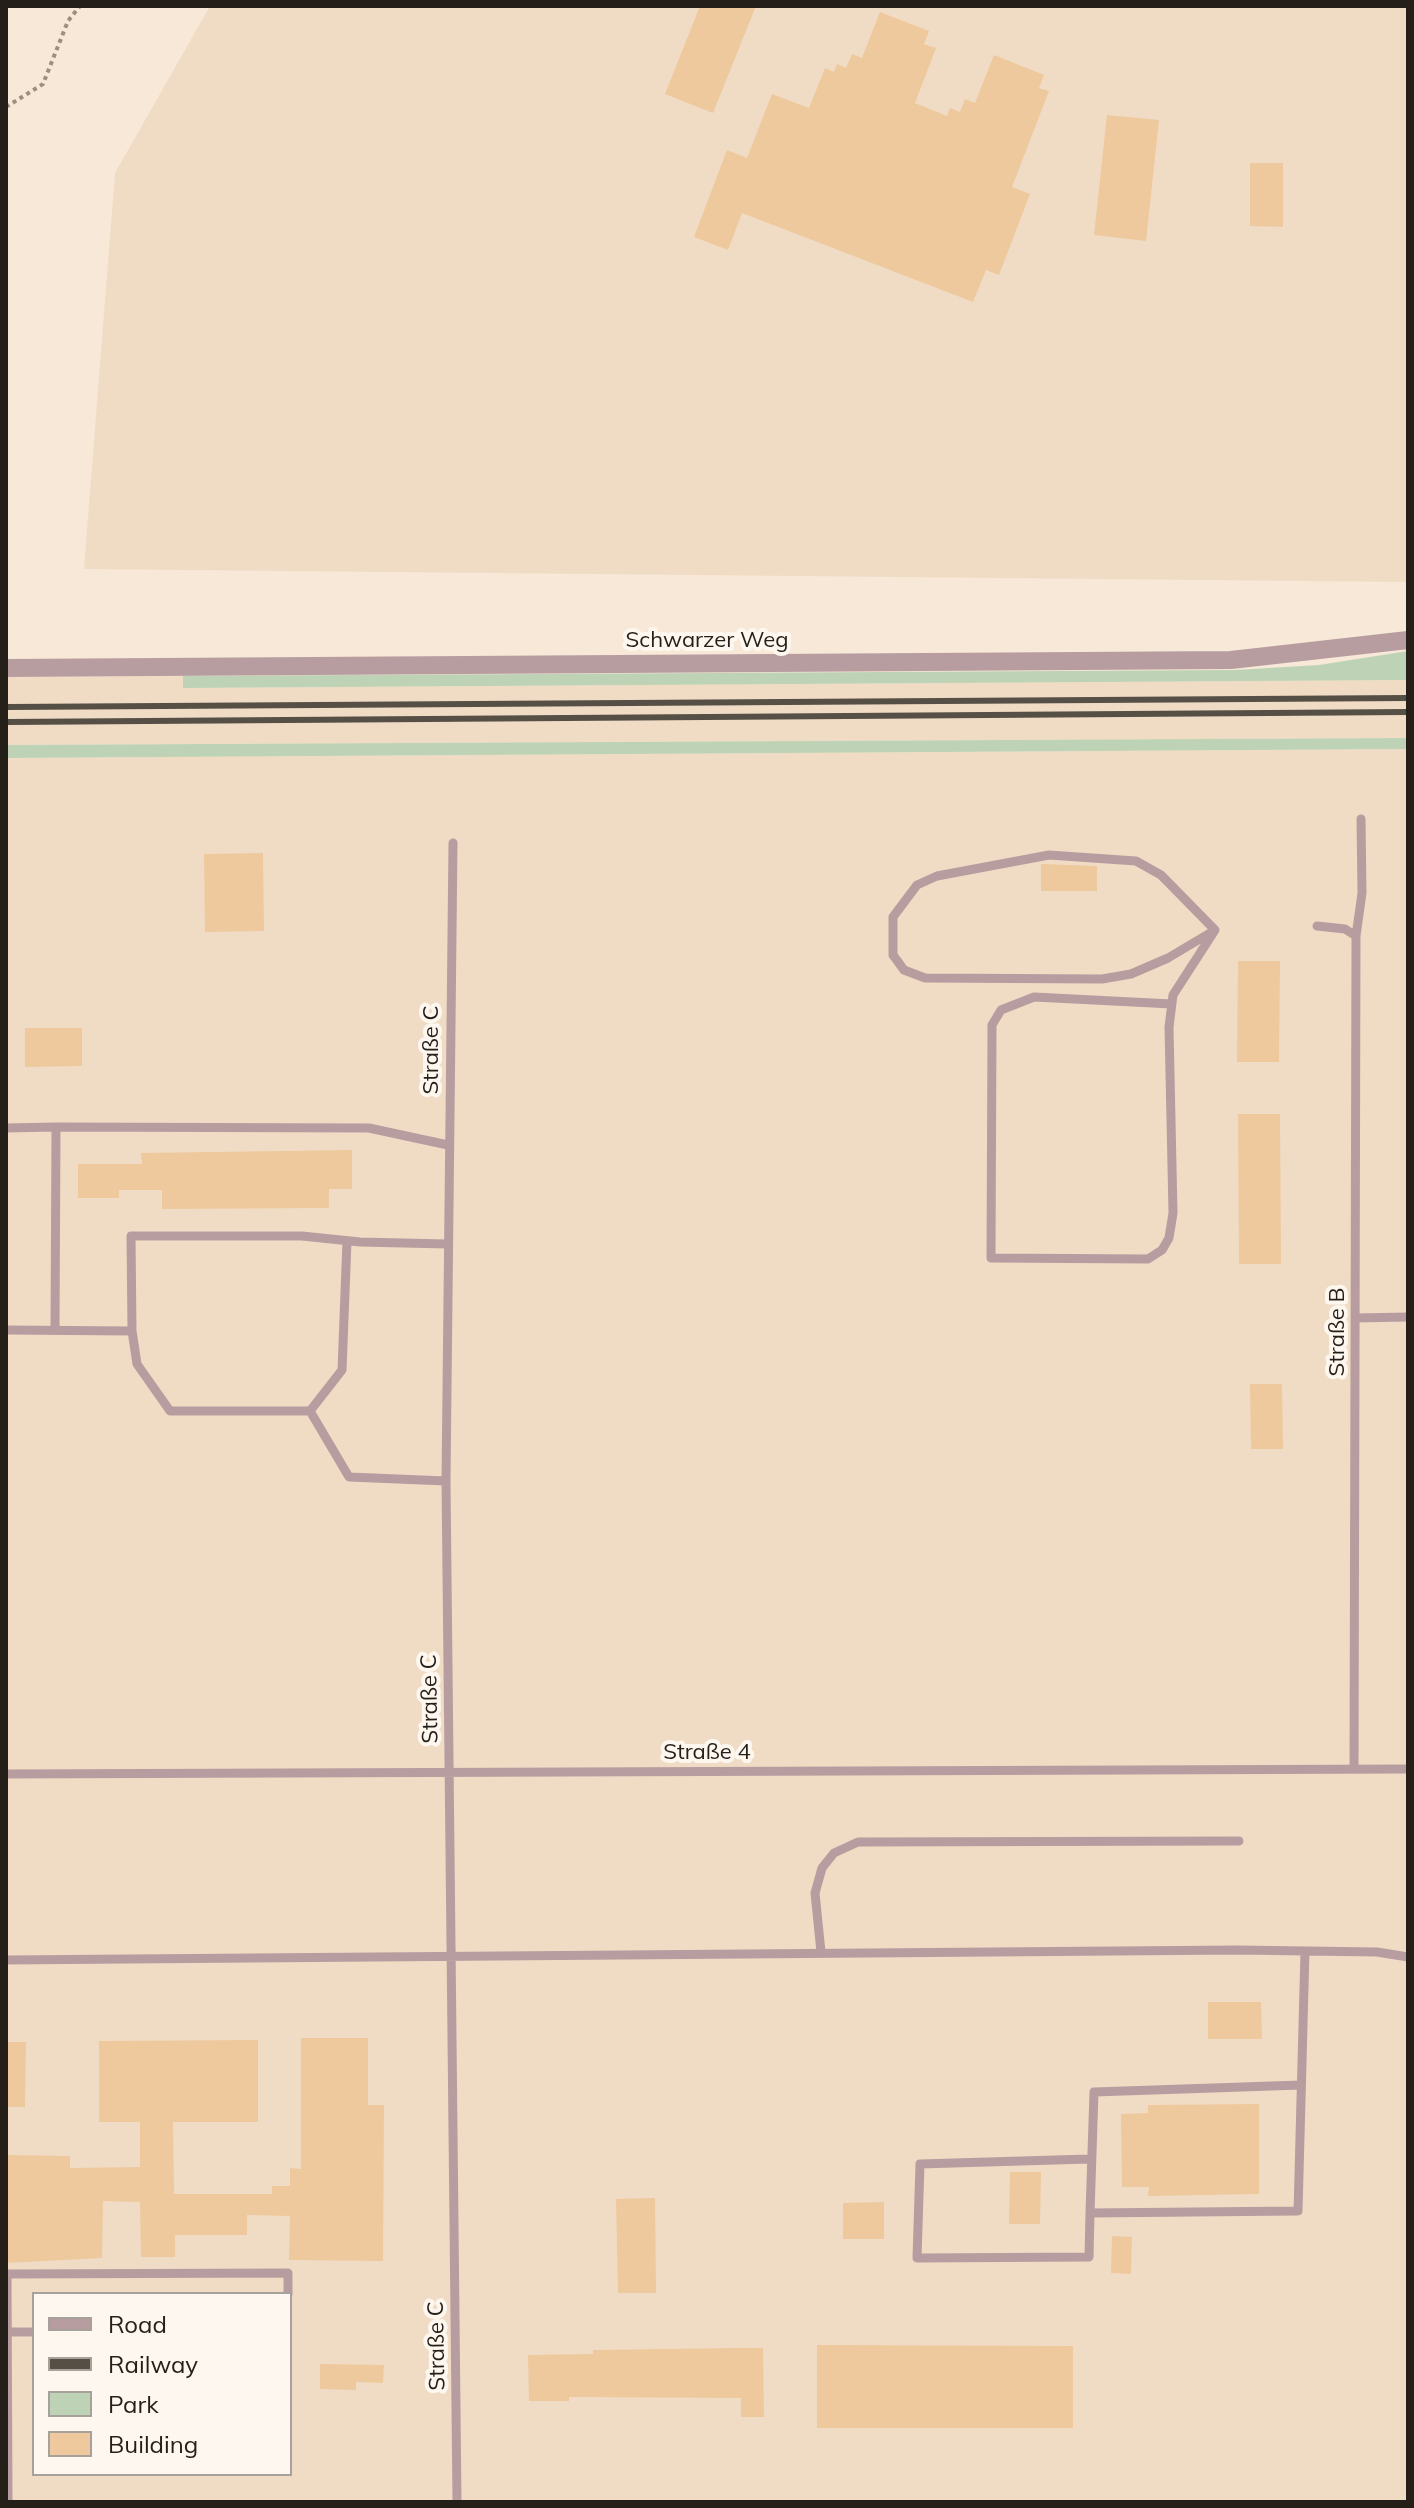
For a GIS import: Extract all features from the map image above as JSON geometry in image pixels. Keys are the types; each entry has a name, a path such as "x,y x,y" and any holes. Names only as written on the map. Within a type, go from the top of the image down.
{"street":[{"name":"Schwarzer Weg","path":"6,668 1231,660 1408,640"}],"lane":[{"name":"Straße B","path":"1354,1769 1356,936 1362,893 1361,819"},
{"name":"Straße C","path":"453,843 450,895 446,1481 457,2502"},
{"path":"1049,855 1136,861 1161,875 1215,930 1168,958 1131,974 1102,979 925,978 904,970 893,955 891,936 893,917 899,905 917,885 937,876 1049,855"},
{"path":"1317,926 1345,929 1356,936"},
{"path":"1172,1004 1034,997 1001,1010 992,1025 991,1258 1148,1259 1162,1250 1169,1238 1173,1213 1169,1027 1172,1004 1173,995 1215,930"},
{"path":"55,1330 56,1127"},
{"path":"6,1128 369,1128 448,1145"},
{"path":"310,1411 170,1411 137,1364 132,1331 131,1236 302,1236 347,1241 447,1244"},
{"path":"310,1411 342,1370 347,1241"},
{"path":"1355,1318 1408,1317"},
{"path":"6,1330 132,1331"},
{"path":"310,1411 349,1477 446,1481"},
{"name":"Straße 4","path":"6,1774 1408,1769"},
{"path":"821,1952 815,1893 822,1868 834,1853 858,1842 1239,1841"},
{"path":"6,1960 821,1952 1305,1951 1408,1957"},
{"path":"1090,2213 1298,2211 1305,1951"},
{"path":"1089,2159 920,2164 917,2258 1089,2257 1089,2159 1094,2092 1301,2085"},
{"path":"8,2502 7,2274 288,2273 288,2292"},
{"path":"7,2332 32,2332"}],"path":[{"path":"6,107 43,84 68,21 80,6"}],"shaded area":[{"path":"210,6 1408,6 1408,582 84,569 115,173"},
{"path":"183,676 183,688 1408,680 1408,738 6,745 6,677"},
{"path":"1408,749 1408,2502 6,2502 6,758"}],"green space":[{"path":"1408,651 1408,680 183,688 183,676 1236,670 1319,665"},
{"path":"1408,738 1408,749 6,758 6,745"}],"building":[{"path":"700,6 756,6 713,113 665,94"},
{"path":"880,12 929,31 924,44 936,48 915,103 947,116 950,108 960,112 965,99 975,103 994,55 1044,75 1039,88 1049,91 1012,187 1030,194 999,275 986,270 973,302 742,213 728,250 694,237 727,150 747,158 772,94 809,108 825,68 834,72 837,64 846,68 852,54 862,58"},
{"path":"1107,115 1159,120 1146,241 1094,235"},
{"path":"1250,163 1283,163 1283,227 1250,226"},
{"path":"263,853 264,931 205,932 204,854"},
{"path":"1041,864 1097,866 1097,891 1041,891"},
{"path":"1238,961 1280,961 1279,1062 1237,1062"},
{"path":"25,1028 82,1028 82,1066 25,1067"},
{"path":"1238,1114 1280,1114 1281,1264 1239,1264"},
{"path":"352,1150 352,1189 329,1189 329,1208 162,1209 162,1190 119,1190 119,1198 78,1198 78,1164 142,1164 141,1153"},
{"path":"1250,1384 1282,1384 1283,1449 1251,1449"},
{"path":"1208,2002 1261,2002 1262,2039 1208,2039"},
{"path":"301,2038 368,2038 368,2105 384,2105 383,2261 289,2260 290,2216 247,2215 247,2235 175,2235 175,2257 141,2257 140,2202 103,2201 102,2258 6,2263 6,2155 70,2156 70,2168 140,2167 140,2122 99,2122 99,2041 258,2040 258,2122 173,2122 174,2194 272,2194 272,2186 290,2186 290,2168 301,2169"},
{"path":"6,2042 26,2042 25,2107 6,2107"},
{"path":"1259,2104 1259,2194 1148,2196 1149,2187 1122,2187 1121,2114 1148,2113 1148,2105"},
{"path":"1010,2172 1041,2172 1040,2224 1009,2224"},
{"path":"655,2198 656,2293 618,2293 616,2199"},
{"path":"884,2202 884,2239 843,2239 843,2203"},
{"path":"1112,2236 1132,2237 1131,2274 1111,2273"},
{"path":"817,2345 1073,2346 1073,2428 817,2428"},
{"path":"763,2348 764,2417 741,2417 741,2398 569,2397 569,2401 529,2401 528,2355 593,2354 593,2350"},
{"path":"320,2364 384,2365 383,2383 356,2382 356,2390 320,2389"}],"railway":[{"path":"6,707 1408,698"},
{"path":"6,722 1408,712"}]}
